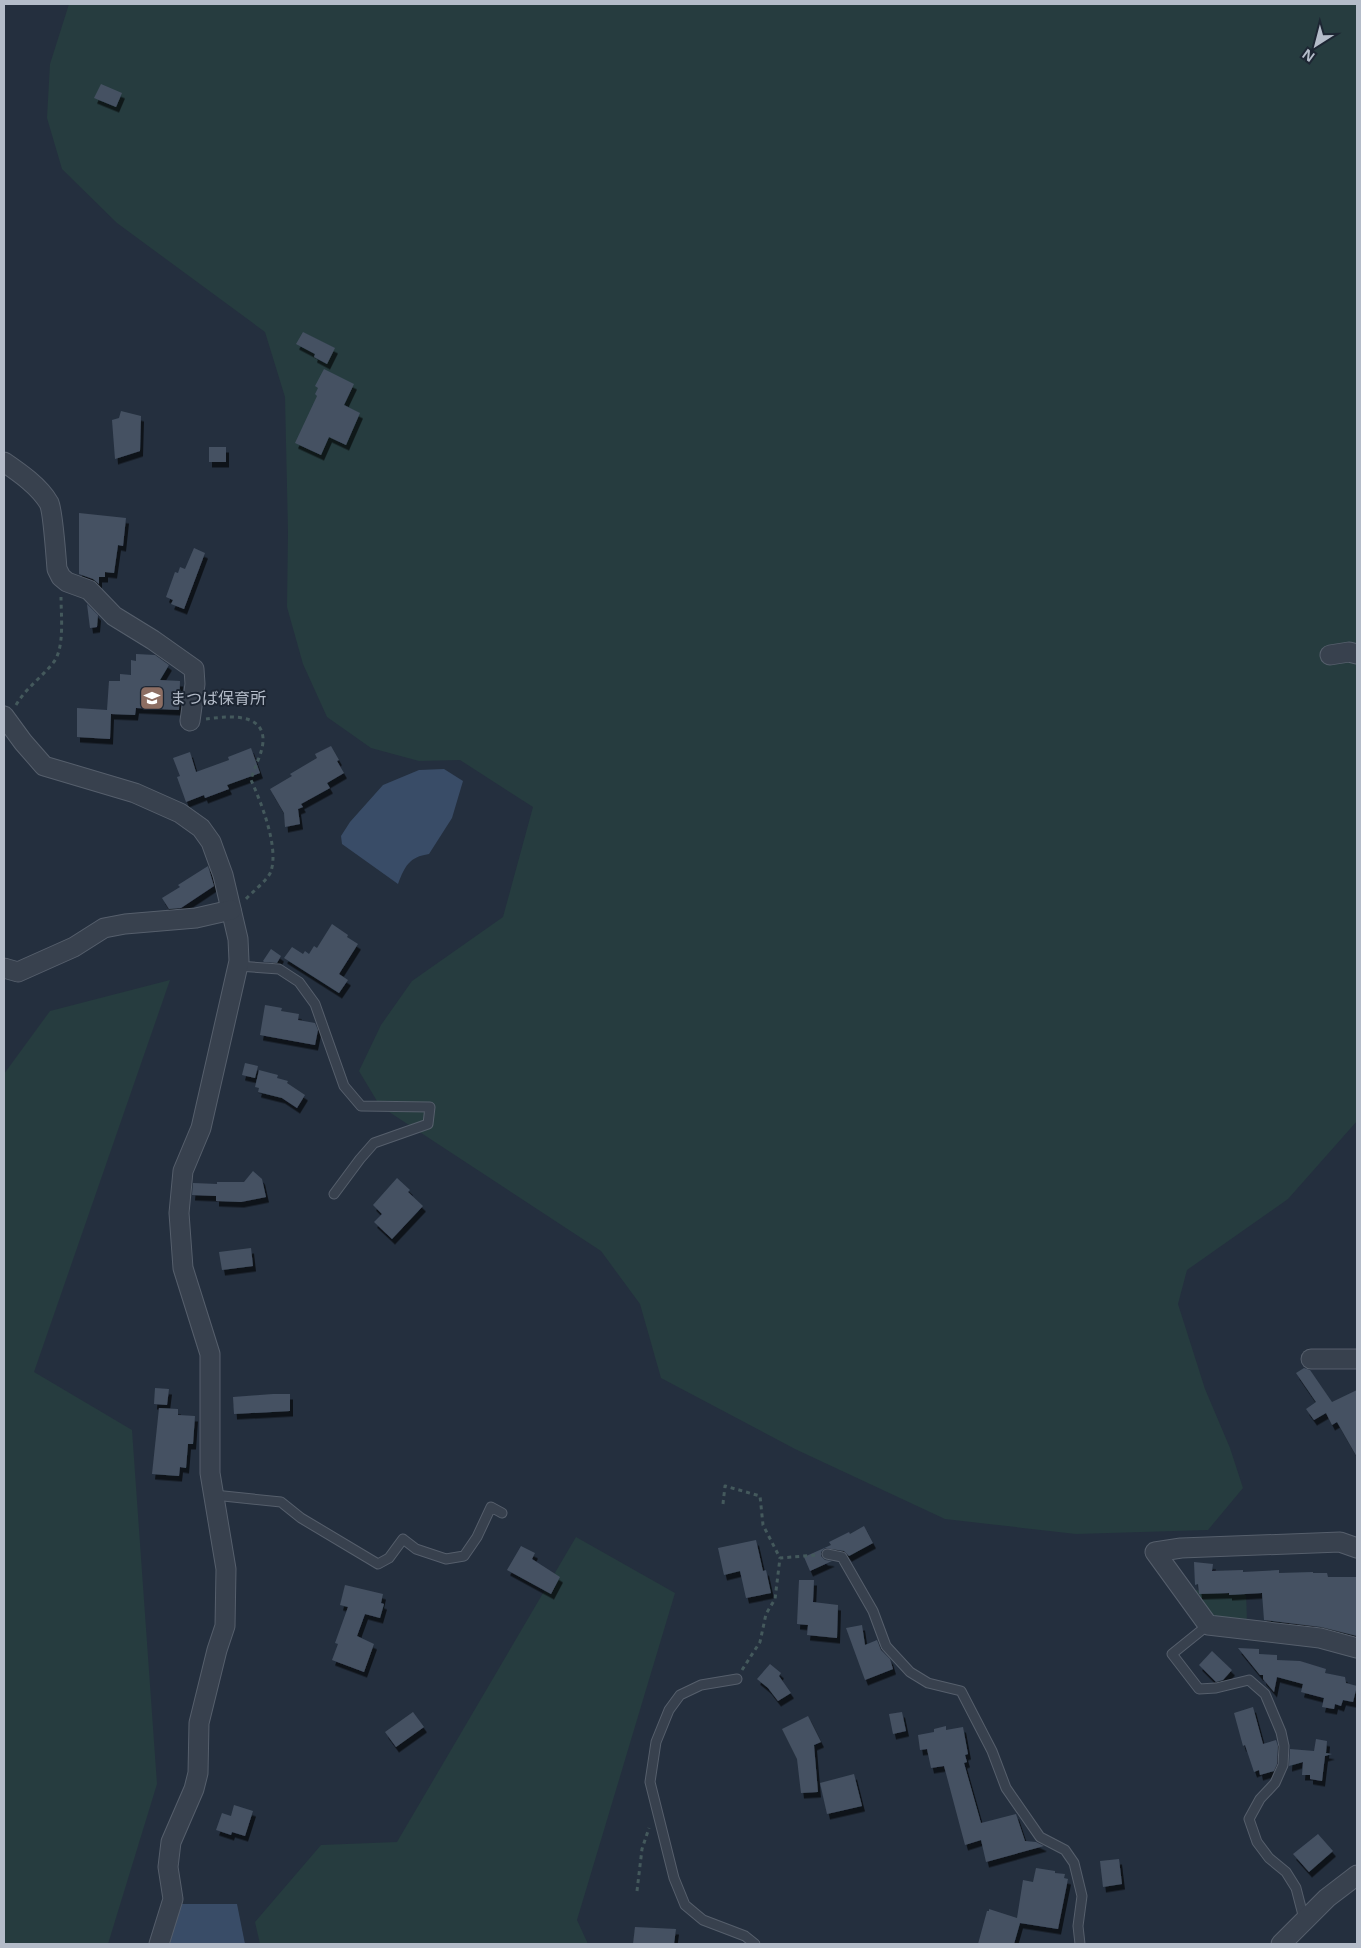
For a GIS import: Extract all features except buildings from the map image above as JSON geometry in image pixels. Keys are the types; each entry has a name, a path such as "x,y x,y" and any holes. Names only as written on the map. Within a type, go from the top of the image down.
{"street":[{"path":"4,462 26,478 50,505 57,568 61,577 67,582 89,590 114,616 153,640 194,669 195,684 190,721"},
{"path":"1330,655 1349,652 1357,654"},
{"path":"6,719 44,766 135,794 180,813 201,828 211,842 222,875 238,939 238,966 201,1128 183,1171 178,1213 182,1268 210,1354 210,1474 226,1569 225,1626 217,1650 199,1723 198,1773 194,1789 171,1842 168,1867 173,1899 159,1944"},
{"path":"4,968 18,972 74,946 104,928 232,912"},
{"path":"1311,1359 1357,1359"},
{"path":"1357,1548 1340,1542 1181,1548 1155,1552 1208,1625 1320,1638 1357,1648"},
{"path":"1281,1944 1327,1898 1357,1875"}],"lane":[{"path":"238,966 280,970 299,982 315,1004 344,1086 361,1106 430,1107 428,1124 374,1143 334,1194"},
{"path":"214,1495 281,1502 301,1518 378,1564 389,1558 403,1539 416,1549 446,1559 464,1556 491,1507 502,1513"},
{"path":"827,1554 842,1557 873,1611 886,1646 910,1672 928,1683 961,1691 992,1751 1006,1788 1040,1837 1065,1850 1074,1863 1082,1896 1078,1926 1080,1944"},
{"path":"1208,1625 1172,1654 1199,1689 1216,1688 1249,1680 1265,1694 1281,1732 1284,1746 1283,1765 1275,1784 1260,1799 1249,1819 1257,1842 1269,1858 1286,1872 1296,1888 1304,1920"},
{"path":"737,1679 700,1685 680,1695 669,1710 656,1742 650,1782 674,1878 685,1906 703,1920 745,1936 755,1944"}],"path":[{"path":"6,719 23,693 54,662 59,651 61,577"},
{"path":"190,721 231,716 249,720 259,727 263,738 251,780 263,806 269,829 273,859 271,872 232,912"},
{"path":"723,1504 725,1486 760,1496 763,1525 780,1558 775,1599 766,1614 760,1642 737,1679"},
{"path":"780,1558 827,1554"},
{"path":"637,1891 642,1848 656,1807"}],"green space":[{"path":"69,4 1357,4 1357,1121 1288,1199 1187,1270 1178,1304 1205,1389 1230,1448 1243,1488 1208,1530 1076,1534 945,1519 795,1449 661,1378 640,1304 601,1251 380,1106 359,1071 381,1025 412,981 503,917 533,807 460,760 419,761 371,748 327,717 303,664 287,607 288,532 285,397 265,332 117,223 62,169 47,118 50,64"},
{"path":"170,980 34,1372 132,1430 157,1784 108,1944 4,1944 4,1074 50,1011"},
{"path":"576,1537 675,1593 577,1920 588,1944 260,1944 255,1922 321,1845 397,1842"},
{"path":"1189,1590 1246,1591 1247,1623 1211,1620"}],"water":[{"path":"444,769 463,781 452,818 429,854 412,860 403,872 398,884 342,844 341,836 350,822 383,785 419,770"},
{"path":"180,1904 237,1904 245,1944 167,1944"}],"place":[{"name":"まつば保育所","path":"152,698"}]}
